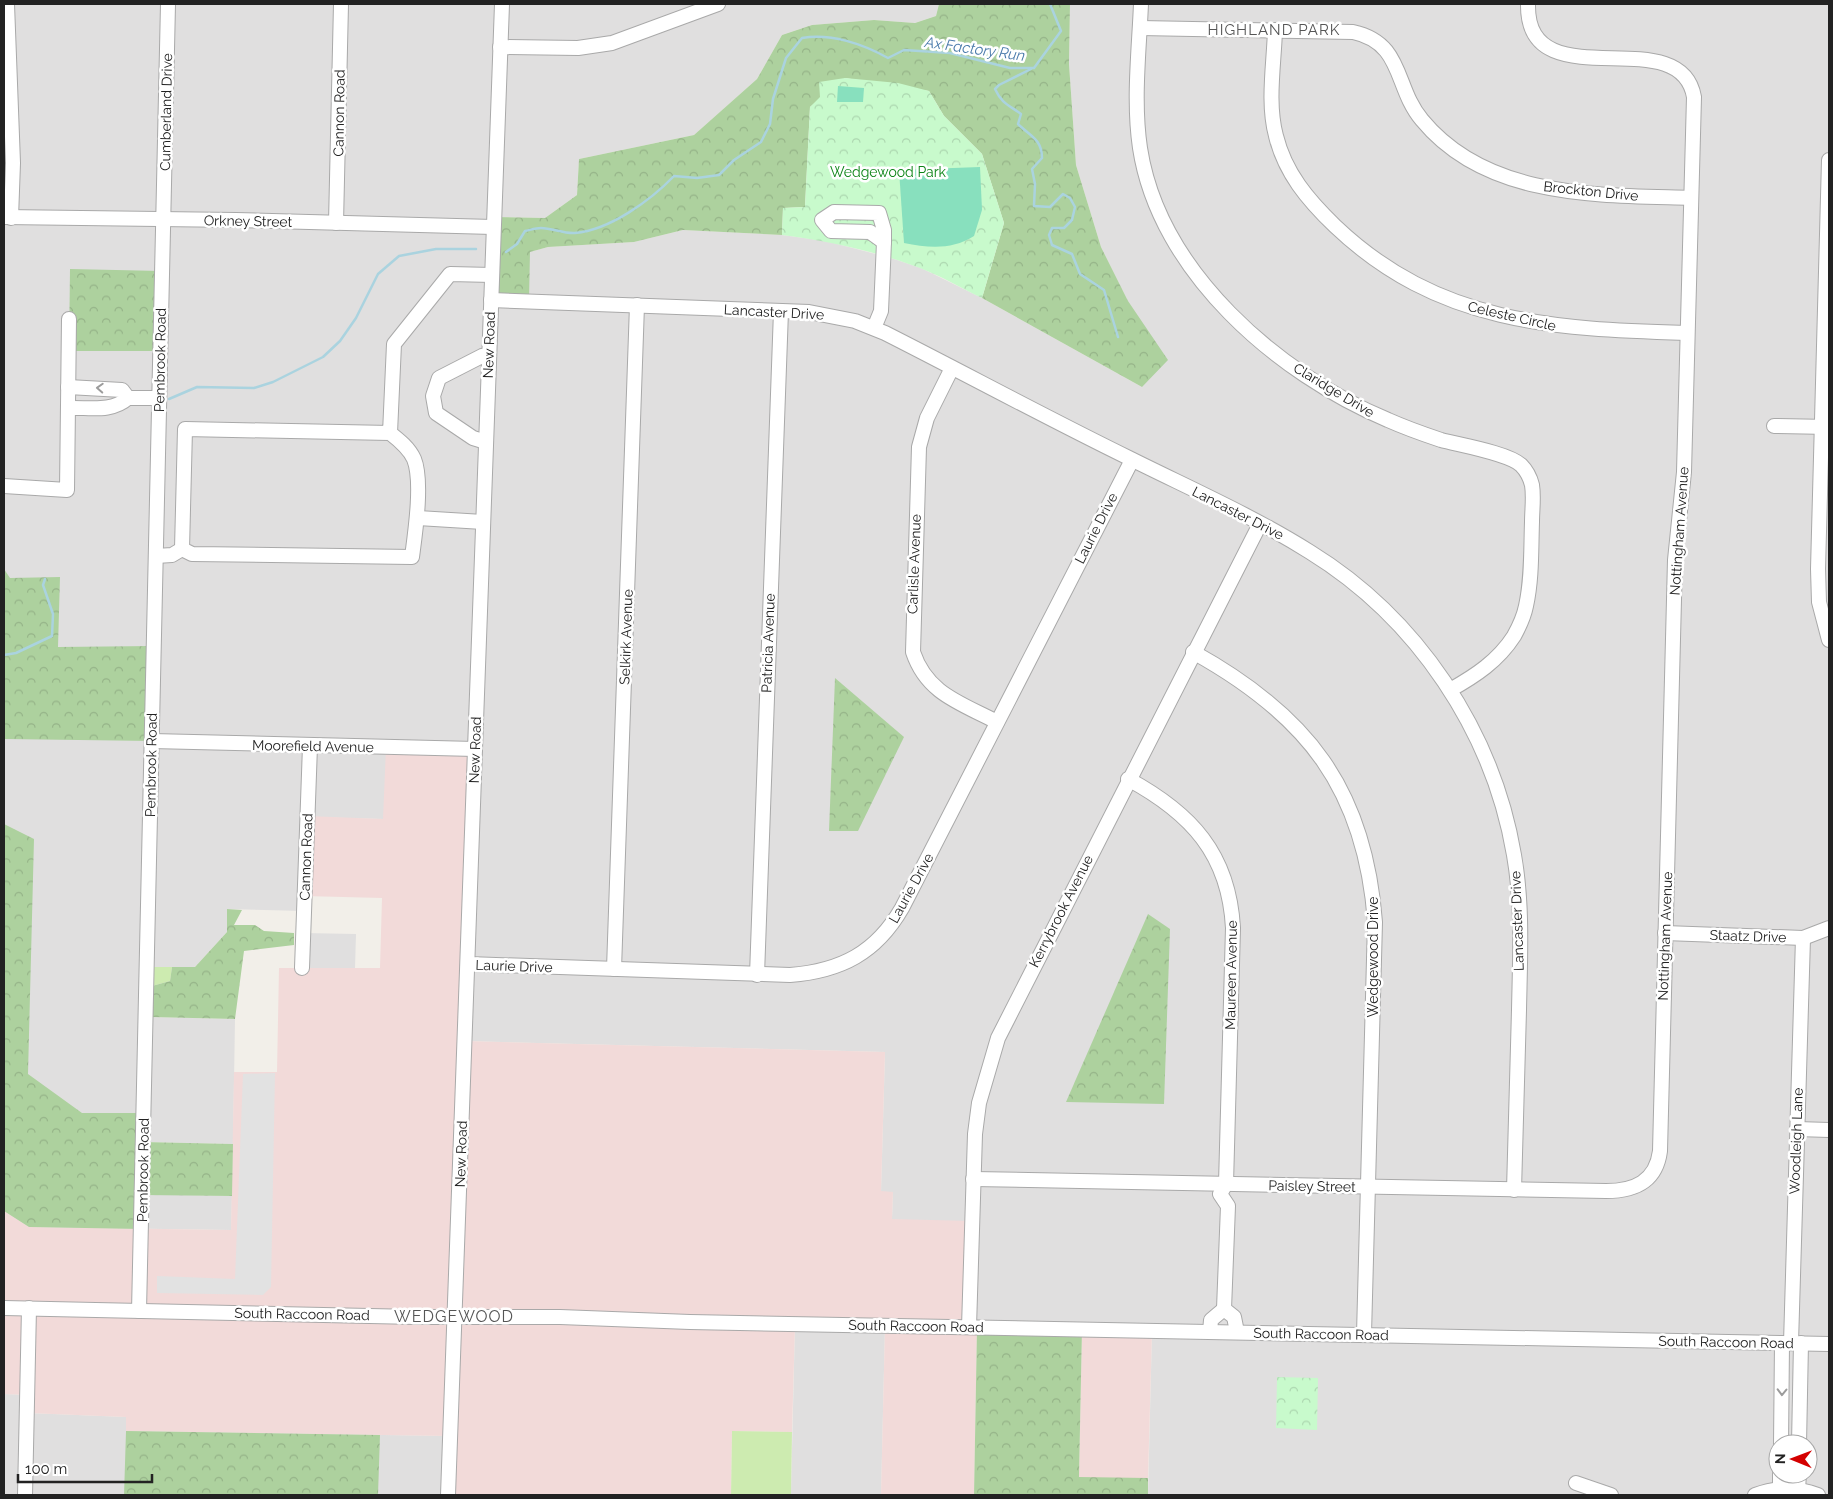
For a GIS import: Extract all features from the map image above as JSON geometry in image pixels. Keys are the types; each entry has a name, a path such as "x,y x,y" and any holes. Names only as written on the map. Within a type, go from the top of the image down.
{"street":[{"path":"7,4 13,163 7,218"},
{"name":"Cumberland Drive","path":"163,219 168,4"},
{"name":"Cannon Road","path":"336,223 341,4"},
{"name":"New Road","path":"448,1495 502,4"},
{"path":"500,47 578,48 612,43 718,4"},
{"name":"Claridge Drive","path":"1141,4 1138,115 1141,150 1146,177 1168,233 1187,263 1210,291 1237,319 1273,351 1337,395 1379,416 1423,434 1514,460 1527,472 1532,490 1529,590 1523,617 1513,637 1496,658 1450,690"},
{"name":"Nottingham Avenue","path":"1528,4 1528,16 1532,30 1550,48 1578,56 1600,59 1658,61 1677,68 1686,77 1694,97 1684,472 1675,560 1660,1151 1658,1163 1648,1179"},
{"name":"Brockton Drive","path":"1140,28 1353,32 1372,37 1392,57 1409,100 1421,120 1456,150 1497,173 1534,185 1568,192 1691,198"},
{"name":"Celeste Circle","path":"1275,30 1272,118 1282,156 1292,176 1321,213 1374,258 1432,292 1494,315 1573,328 1687,333"},
{"path":"1829,160 1826,427 1818,586 1829,640"},
{"name":"Orkney Street","path":"7,218 163,219 493,227"},
{"name":"Pembrook Road","path":"139,1311 163,219"},
{"path":"874,328 881,311 884,242"},
{"path":"390,433 394,344 450,274 492,275"},
{"name":"Lancaster Drive","path":"491,300 781,311 832,315 874,328 1260,524 1310,552 1357,585 1404,630 1450,690 1474,732 1496,783 1508,827 1518,879 1521,936 1514,1190"},
{"name":"Selkirk Avenue","path":"614,969 637,305"},
{"name":"Patricia Avenue","path":"756,975 781,311"},
{"path":"4,486 67,490 69,319"},
{"path":"486,442 473,438 436,413 432,396 439,378 482,356 489,355"},
{"name":"Carlisle Avenue","path":"952,368 927,418 919,447 913,652 923,676 936,690 997,722"},
{"path":"68,387 122,390 128,398"},
{"path":"68,408 110,408 120,405 128,398 159,398"},
{"path":"1774,426 1826,427"},
{"path":"185,429 390,433 404,444 414,460 418,518 412,557 192,554 182,549 185,429"},
{"name":"Laurie Drive","path":"468,964 790,975 824,971 855,958 885,933 902,908 1132,460"},
{"path":"418,518 483,522"},
{"name":"Kerrybrook Avenue","path":"969,1327 974,1134 979,1103 998,1038 1128,779 1260,524"},
{"path":"156,556 172,555 182,549"},
{"name":"Wedgewood Drive","path":"1193,652 1250,686 1298,729 1317,752 1336,780 1360,835 1370,873 1376,922 1364,1334"},
{"name":"Moorefield Avenue","path":"152,741 475,749"},
{"name":"Cannon Road","path":"302,968 310,746"},
{"name":"Maureen Avenue","path":"1128,779 1162,798 1192,824 1215,858 1228,892 1233,928 1226,1184 1220,1194 1228,1206 1224,1309"},
{"name":"Staatz Drive","path":"1666,933 1803,938 1829,928"},
{"name":"Woodleigh Lane","path":"1791,1343 1803,938"},
{"path":"1797,1129 1829,1130"},
{"name":"Paisley Street","path":"973,1179 1621,1191 1639,1186 1648,1179"},
{"name":"South Raccoon Road","path":"4,1308 1829,1344"},
{"path":"25,1495 29,1308"},
{"path":"1210,1332 1211,1320 1224,1309 1234,1318 1237,1332"},
{"path":"1781,1434 1791,1343"},
{"path":"1791,1343 1798,1434"},
{"path":"1576,1483 1611,1495"},
{"path":"1755,1495 1775,1484"},
{"path":"1787,1484 1818,1495"},
{"path":"1798,1484 1798,1489"}],"shaded area":[{"path":"4,4 939,4 936,16 915,23 874,20 812,25 782,35 757,79 694,135 579,159 577,195 545,218 494,217 530,252 548,247 634,242 683,230 782,235 826,241 891,258 921,268 982,298 1142,387 1128,301 1101,247 1076,165 1069,64 1070,4 1829,4 1829,1495 1148,1495 1152,1331 969,1327 892,1219 893,1192 881,1192 885,1052 465,1041 383,819 307,817 304,911 227,909 227,932 195,967 147,967 147,1017 235,1019 233,1144 143,1142 142,1194 232,1196 231,1230 29,1227 4,1211"},
{"path":"386,747 475,749 465,1041 885,1052 881,1191 893,1192 892,1219 971,1221 969,1327 977,1327 974,1495 881,1495 885,1326 795,1324 792,1432 732,1431 731,1495 448,1495 449,1436 126,1431 126,1417 28,1413 28,1395 4,1394 4,1211 29,1227 231,1230 234,1072 277,1072 279,968 380,968 382,898 304,896 307,816 383,819"},
{"path":"303,933 356,934 355,968 302,968"},
{"path":"275,1073 271,1287 263,1295 157,1293 157,1276 235,1279 243,1074"},
{"path":"795,1324 885,1326 881,1495 791,1494"},
{"path":"1082,1329 1152,1331 1148,1478 1079,1478"},
{"path":"4,1394 28,1395 28,1413 126,1417 126,1431 449,1436 448,1495 4,1495"}],"green space":[{"path":"939,4 1070,4 1069,64 1076,165 1101,247 1128,301 1168,360 1142,387 982,298 1004,223 982,154 944,116 929,91 845,78 810,107 805,207 783,208 782,235 683,230 634,242 548,247 530,252 529,301 491,300 494,217 545,218 577,195 579,159 694,135 757,79 782,35 812,25 874,20 915,23 936,16"},
{"name":"Wedgewood Park","path":"845,78 898,83 929,91 944,116 982,154 1004,223 982,298 928,271 903,262 817,240 782,235 783,208 805,207 810,107 820,97 819,82"},
{"path":"838,86 864,88 863,102 837,102"},
{"path":"980,167 982,210 974,236 957,244 940,247 904,243 899,170"},
{"path":"70,269 162,271 160,351 69,351"},
{"path":"4,569 10,578 60,577 58,647 154,646 152,741 4,739"},
{"path":"835,678 904,737 858,831 829,831"},
{"path":"4,824 34,839 28,1074 82,1113 144,1113 143,1142 233,1144 232,1196 142,1195 141,1229 29,1227 4,1211"},
{"path":"227,909 242,910 234,925 255,925 264,931 294,933 294,945 244,951 235,1019 150,1017 152,986 170,981 172,967 195,967 227,932"},
{"path":"1148,914 1170,929 1164,1104 1066,1102"},
{"path":"150,967 172,967 170,981 152,986"},
{"path":"977,1327 1082,1329 1079,1477 1148,1478 1148,1495 974,1495"},
{"path":"1277,1377 1318,1378 1317,1430 1276,1428"},
{"path":"126,1431 380,1435 378,1495 124,1495"},
{"path":"732,1431 792,1432 791,1494 731,1495"}],"waterway":[{"name":"Ax Factory Run","path":"506,252 517,244 525,231 541,228 575,233 588,231 616,220 654,195 674,176 697,178 719,175 734,160 761,142 770,124 773,99 786,58 802,38 835,38 868,48 888,58 904,50 950,53 1010,68 1034,68 1061,31 1050,4"},
{"path":"1031,69 999,85 995,89 1003,101 1021,114 1018,124 1035,138 1040,146 1042,158 1032,169 1035,184 1034,206 1050,207 1063,194 1070,198 1075,207 1072,220 1064,228 1052,228 1049,235 1052,245 1072,254 1080,274 1104,290 1118,337"},
{"name":"Ax Factory Run","path":"169,399 197,387 254,388 273,382 323,357 340,341 356,318 378,274 399,256 436,249 476,249"},
{"name":"Ax Factory Run","path":"4,655 16,653 52,636 53,614 43,585 45,579"}],"district":[{"name":"HIGHLAND PARK","path":"1274,30"},
{"name":"WEDGEWOOD","path":"454,1316"}]}
